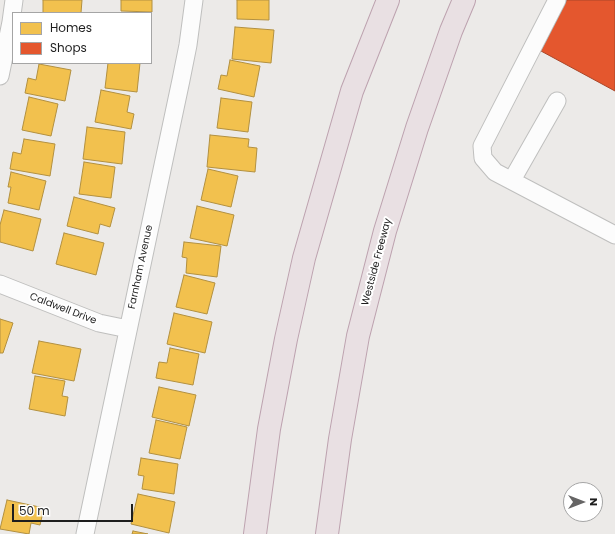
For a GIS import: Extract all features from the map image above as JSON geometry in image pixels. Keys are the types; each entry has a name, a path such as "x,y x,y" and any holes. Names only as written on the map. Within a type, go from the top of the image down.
{"highway":[{"path":"255,534 270,429 287,332 304,258 352,90 383,0"},
{"path":"352,90 388,0"},
{"name":"Westside Freeway","path":"326,534 340,438 360,328 385,231 417,128 451,31 464,0"}],"street":[{"path":"13,12 14,0"},
{"name":"Farnham Avenue","path":"85,534 181,80 194,0"},
{"path":"557,0 482,146 483,158 495,172 615,236"},
{"path":"0,76 12,22"},
{"path":"512,180 557,101"},
{"name":"Caldwell Drive","path":"0,284 99,323 128,329"}],"building: Homes":[{"path":"43,0 82,0 81,12 43,12"},
{"path":"121,0 152,0 152,12 121,11"},
{"path":"237,0 269,0 269,20 237,19"},
{"path":"235,27 274,30 271,63 232,59"},
{"path":"230,60 260,66 254,97 218,89 221,75 227,76"},
{"path":"39,64 71,70 65,101 25,93 28,78 36,80"},
{"path":"108,64 140,64 137,92 105,88"},
{"path":"101,90 130,96 127,112 134,114 131,129 95,122"},
{"path":"29,97 58,104 51,136 22,130"},
{"path":"221,98 252,102 248,132 217,128"},
{"path":"87,127 125,132 122,164 83,159"},
{"path":"210,135 249,139 248,147 257,148 255,172 207,167"},
{"path":"24,139 55,144 50,176 10,169 13,152 21,154"},
{"path":"84,162 115,167 111,198 79,194"},
{"path":"208,169 238,176 231,207 201,200"},
{"path":"11,172 46,181 39,210 8,203 11,187 8,187"},
{"path":"74,197 115,208 110,227 100,224 98,234 67,226"},
{"path":"197,206 234,215 227,246 190,238"},
{"path":"4,210 41,219 33,251 0,242 0,225"},
{"path":"64,233 104,243 96,275 56,264"},
{"path":"184,242 221,246 217,277 186,273 187,258 182,257"},
{"path":"184,275 215,283 207,314 176,307"},
{"path":"174,313 212,322 205,353 167,344"},
{"path":"0,319 13,323 3,353 0,353"},
{"path":"39,341 81,349 74,381 32,373"},
{"path":"170,348 199,354 193,385 156,378 159,362 167,363"},
{"path":"35,376 65,381 62,396 68,397 65,416 29,409"},
{"path":"159,387 196,395 189,426 152,417"},
{"path":"156,420 187,427 180,459 149,453"},
{"path":"141,458 178,464 174,494 142,489 144,476 138,475"},
{"path":"138,494 175,502 169,533 131,524"},
{"path":"7,500 44,508 40,525 31,523 29,534 0,529"},
{"path":"133,531 148,534 132,534"}],"building: Shops":[{"path":"567,0 615,0 615,91 541,51"}]}
